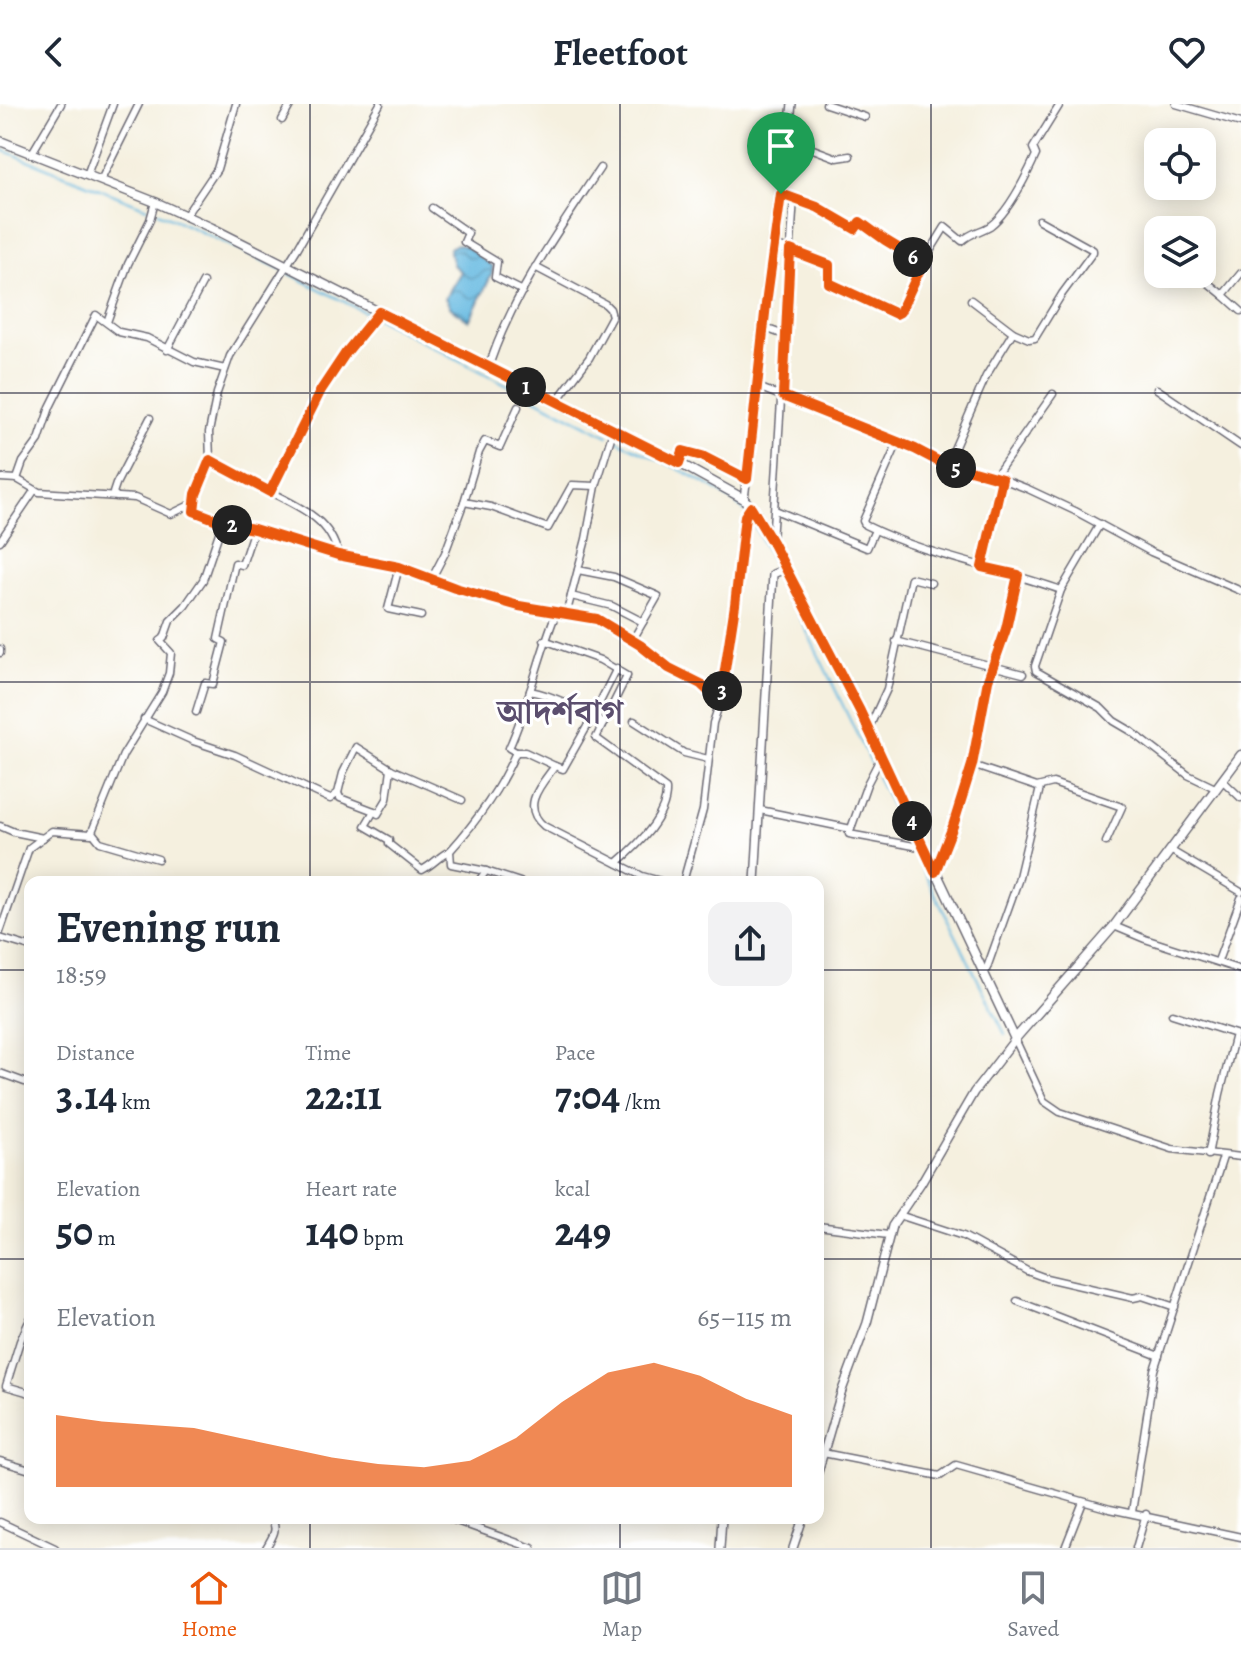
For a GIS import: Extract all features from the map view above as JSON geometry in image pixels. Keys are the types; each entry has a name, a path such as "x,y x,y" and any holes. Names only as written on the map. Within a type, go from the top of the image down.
{"main road":[{"path":"0,141 186,215 485,365 611,435 679,463 744,499 748,511 772,542 780,571 868,730 1015,1039 1114,926 1241,755"}],"street":[{"path":"32,153 61,104"},
{"path":"87,175 113,104"},
{"path":"101,180 139,104"},
{"path":"186,215 217,169 236,104"},
{"path":"282,120 291,104"},
{"path":"380,104 287,265 243,332 225,369 209,432 210,460 194,511 338,555 399,567 455,588 519,606 597,619 631,638 669,668 701,684 720,702"},
{"path":"744,499 792,104"},
{"path":"826,104 865,117"},
{"path":"1176,104 1241,123"},
{"path":"774,245 829,265 829,283 896,314 900,312 923,263 945,227 962,241 974,230 993,224 1027,174 1036,155 1033,148 1058,105"},
{"path":"789,140 837,158 850,156"},
{"path":"485,365 491,360 512,305 600,168"},
{"path":"781,194 794,197 855,229 860,222 923,263"},
{"path":"772,542 794,197"},
{"path":"107,322 155,202"},
{"path":"432,208 468,233 464,242 497,262 495,277 523,291"},
{"path":"971,300 1013,332 1029,339 1035,338 1093,252 1039,220"},
{"path":"535,267 605,304 612,316 589,358 556,402"},
{"path":"1223,295 1241,273"},
{"path":"167,350 203,282"},
{"path":"1214,288 1241,311"},
{"path":"270,492 321,390 379,312"},
{"path":"17,479 23,462 39,440 50,407 94,316 97,315 119,332 147,338 194,362 225,369"},
{"path":"765,328 787,336"},
{"path":"947,465 986,376 1013,332"},
{"path":"758,387 898,442 947,465 998,479 1241,591"},
{"path":"1157,389 1241,446"},
{"path":"982,567 998,479 1014,446 1053,394"},
{"path":"432,578 445,553 479,452 485,441 500,447 518,407"},
{"path":"117,497 113,493 116,484 150,418"},
{"path":"566,615 611,435"},
{"path":"898,442 863,521 875,530 926,551 1018,575 1061,590"},
{"path":"679,463 683,451 702,456 747,479"},
{"path":"210,460 317,518 332,536 338,555"},
{"path":"0,478 17,479 34,491 135,498 171,514 194,503"},
{"path":"464,502 491,507 548,528 572,485 596,486"},
{"path":"0,541 34,491"},
{"path":"775,510 867,548 875,530"},
{"path":"685,876 703,810 713,723 720,702 748,511"},
{"path":"0,932 29,848 52,831 91,834 123,755 162,692 171,653 160,641 170,621 203,580 221,521"},
{"path":"1100,524 1061,590 1035,666 1036,671 1101,708 1188,775 1215,788"},
{"path":"196,712 205,683 213,684 217,673 224,642 218,639 235,563 242,565 254,529"},
{"path":"399,567 388,609 421,616"},
{"path":"578,570 614,577 658,596 631,638"},
{"path":"755,876 780,571"},
{"path":"935,872 972,765 992,666 1006,629 1018,575"},
{"path":"868,730 887,689 911,578 931,583"},
{"path":"571,596 612,606 643,622"},
{"path":"556,613 544,640 530,691 509,748 563,769 617,668"},
{"path":"544,640 624,673 627,679 596,738 666,789 667,801 651,827 617,863"},
{"path":"896,641 1023,674"},
{"path":"530,691 542,693 593,716 603,724"},
{"path":"144,719 193,741 235,755 330,799 338,793 343,773 356,747 391,769 462,800"},
{"path":"634,721 674,748 708,759"},
{"path":"374,811 365,826 389,840 389,844 422,870 450,851 481,813 507,773 516,752"},
{"path":"881,757 867,784 849,834 925,848"},
{"path":"972,765 1040,788 1053,783 1122,807 1106,842"},
{"path":"555,766 533,798 532,806 538,821 642,876"},
{"path":"338,793 340,798 378,814 387,799 391,769"},
{"path":"1222,780 1241,798"},
{"path":"984,976 1018,881 1040,788"},
{"path":"760,810 851,829"},
{"path":"0,826 43,838"},
{"path":"92,832 100,842 158,859"},
{"path":"1170,850 1241,892"},
{"path":"450,851 451,864 501,876"},
{"path":"482,876 486,871"},
{"path":"1218,961 1241,898"},
{"path":"1114,926 1241,970"},
{"path":"0,938 24,945"},
{"path":"1172,1014 1235,1034 1208,1155"},
{"path":"824,1444 867,1323 888,1235 974,1092 1015,1039 1044,1101 1051,1107 1172,1149 1241,1157"},
{"path":"0,1073 24,1082"},
{"path":"1132,1512 1144,1426 1159,1356 1223,1157"},
{"path":"899,1215 963,1236 1046,1278 1133,1298 1142,1296 1175,1307"},
{"path":"824,1227 888,1235"},
{"path":"1017,1301 1159,1356"},
{"path":"24,1332 6,1386 24,1391"},
{"path":"824,1454 940,1476 956,1465 1083,1502 1241,1537"},
{"path":"0,1461 24,1467"},
{"path":"1065,1548 1083,1502"},
{"path":"1136,1548 1146,1514"},
{"path":"0,1522 55,1548"},
{"path":"266,1548 275,1532 275,1524"},
{"path":"469,1524 532,1548"},
{"path":"720,1548 722,1524"},
{"path":"793,1548 801,1524"}],"water":[{"path":"456,244 467,247 493,267 469,321 451,308 445,298 461,272 453,265 449,249"}],"waterway":[{"path":"0,149 147,208"},
{"path":"158,212 281,269"},
{"path":"286,272 608,436"},
{"path":"614,439 699,480 745,511"},
{"path":"749,516 777,570"},
{"path":"780,576 871,763"},
{"path":"877,776 908,839"},
{"path":"914,852 1005,1034"}],"district":[{"name":"আদর্শবাগ","path":"560,711"}],"route":[{"path":"781,194 817,207 855,229 860,222 923,263 915,285 899,314 896,314 827,282 829,265 790,250 783,396 938,461 1002,479 982,567 1018,575 1006,629 988,680 972,765 935,872 860,711 751,507 745,516 720,702 701,684 669,668 614,627 597,619 519,606 455,588 399,567 338,555 254,529 230,525 194,511 196,494 210,460 270,492 321,390 379,312 679,463 683,451 702,456 747,479 781,194"}]}
